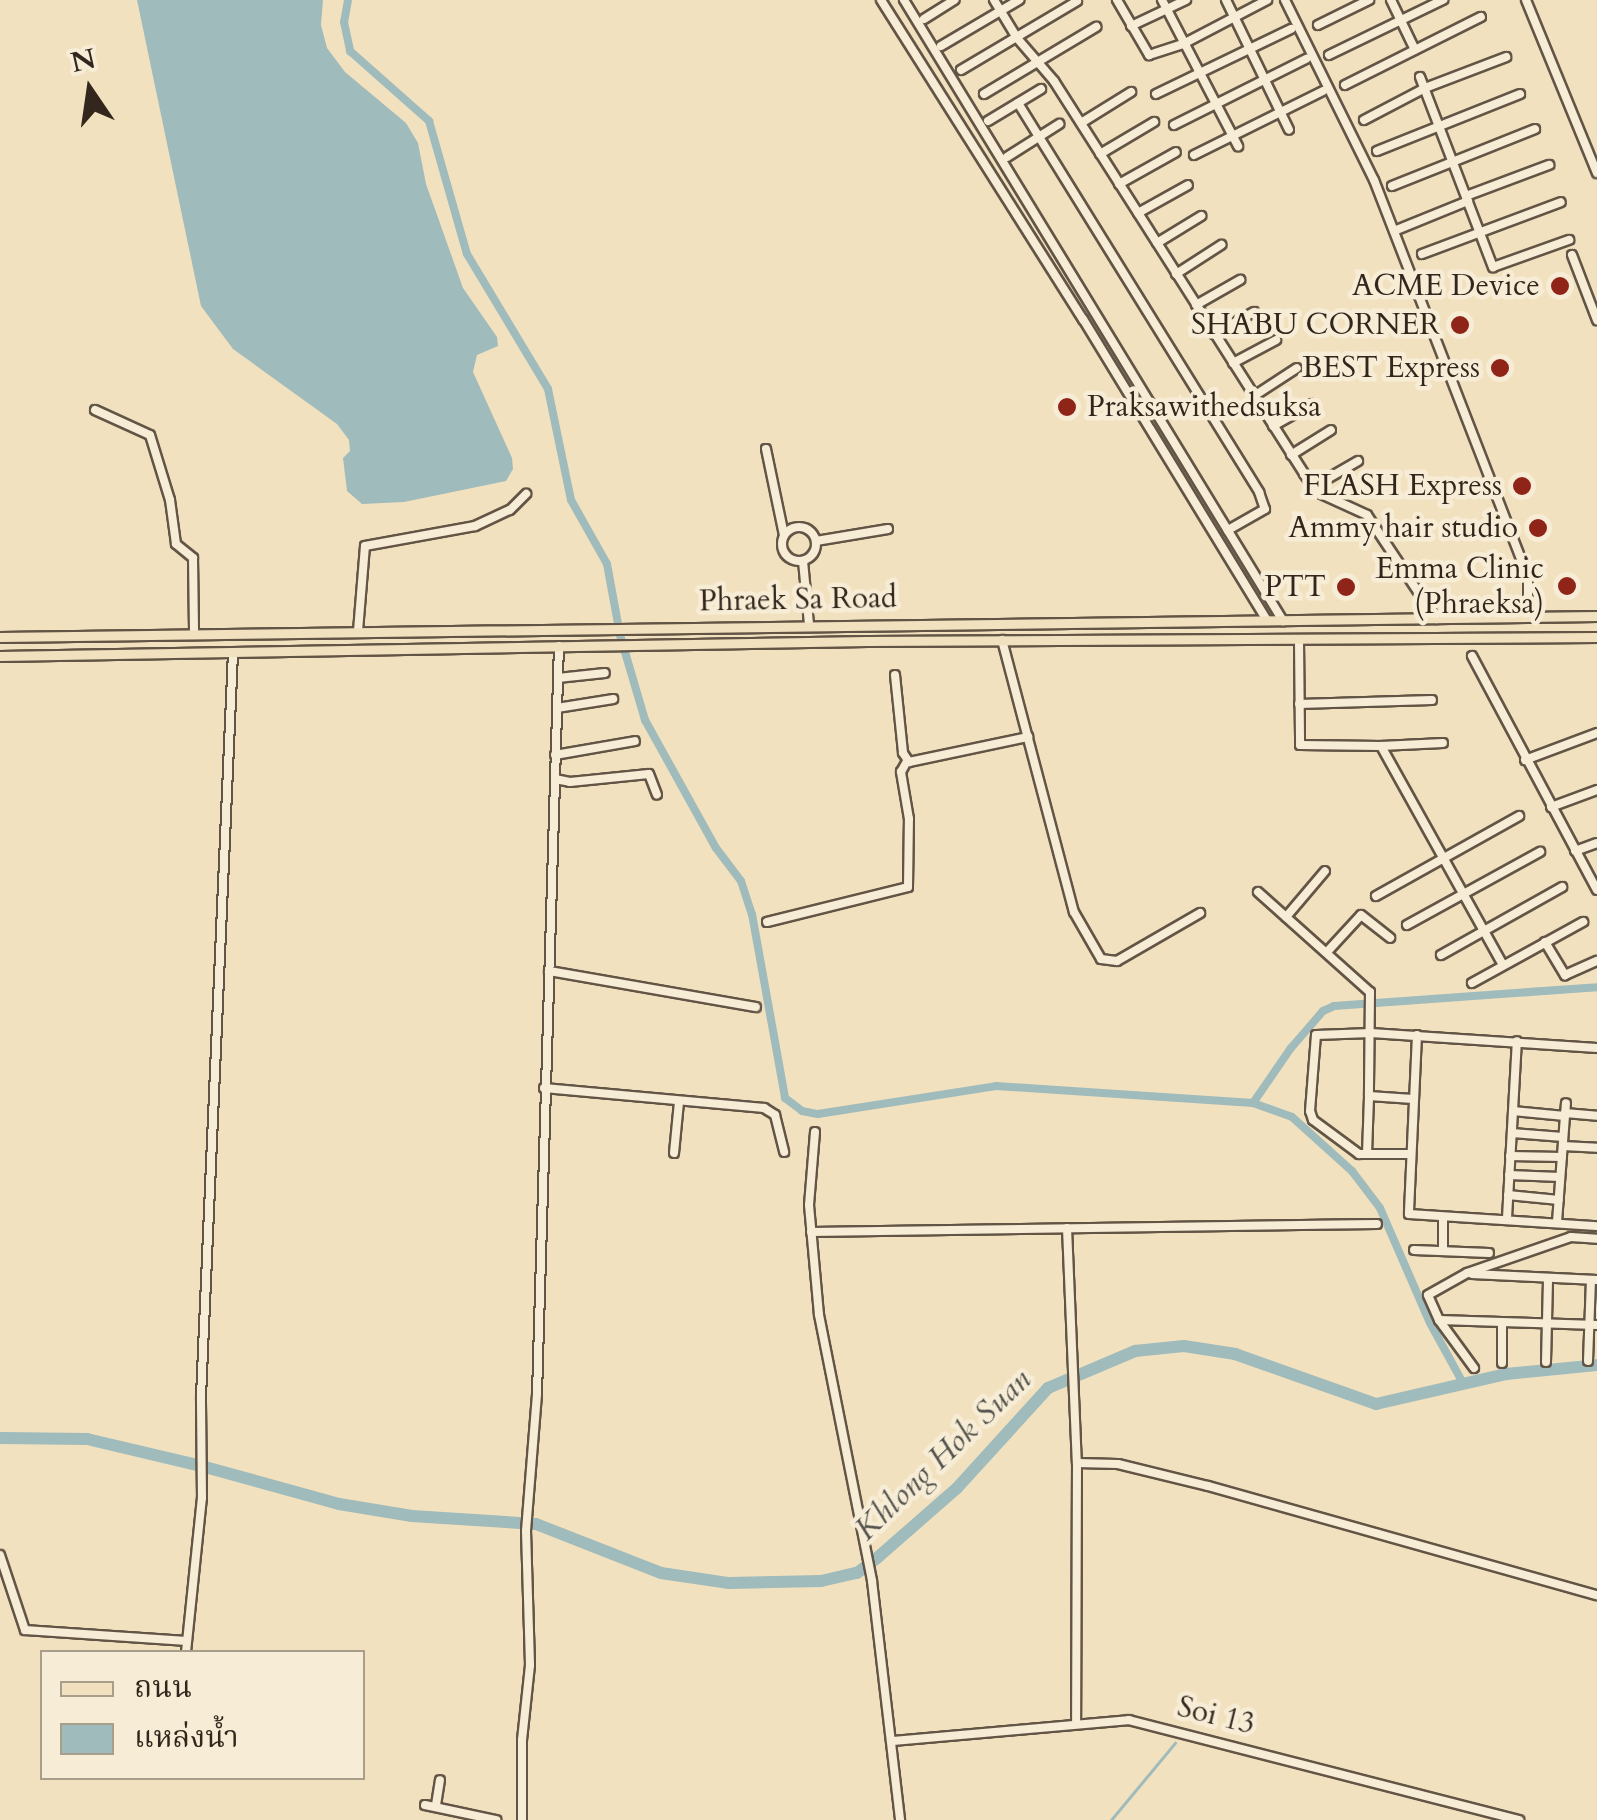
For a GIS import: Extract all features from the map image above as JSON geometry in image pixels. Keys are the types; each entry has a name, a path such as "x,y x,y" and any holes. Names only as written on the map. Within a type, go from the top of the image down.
{"main road":[{"name":"Phraek Sa Road","path":"0,637 1597,616"},
{"path":"1166,620 1168,640"},
{"path":"107,636 108,654"},
{"name":"Phraek Sa Road","path":"0,656 631,644 1597,637"}],"street":[{"path":"881,0 1083,318 1267,621"},
{"path":"904,0 1284,621"},
{"path":"924,20 955,0"},
{"path":"994,0 1036,64 1049,74 1313,487 1367,515 1436,618"},
{"path":"941,46 1020,0"},
{"path":"1117,0 1148,55 1183,44 1266,0"},
{"path":"1131,26 1164,5 1186,0"},
{"path":"1226,0 1289,130"},
{"path":"1285,0 1374,180 1528,577 1528,617"},
{"path":"1318,25 1369,0"},
{"path":"1391,0 1415,50"},
{"path":"1329,55 1443,0"},
{"path":"1526,0 1597,174"},
{"path":"961,70 1077,1"},
{"path":"1164,5 1238,146"},
{"path":"1344,85 1480,17"},
{"path":"984,94 1096,27"},
{"path":"1156,94 1291,28"},
{"path":"1364,120 1425,88 1506,57"},
{"path":"1174,126 1306,60"},
{"path":"1420,77 1493,267 1569,240"},
{"path":"988,121 1042,89"},
{"path":"1194,155 1323,91"},
{"path":"1080,123 1130,92"},
{"path":"1377,151 1520,94"},
{"path":"1018,103 1259,492 1265,509 1228,530"},
{"path":"1100,154 1154,122"},
{"path":"1007,157 1059,124"},
{"path":"1392,186 1535,129"},
{"path":"1119,184 1176,152"},
{"path":"1394,232 1549,165"},
{"path":"1138,214 1188,184"},
{"path":"1422,254 1561,202"},
{"path":"1156,243 1201,216"},
{"path":"1176,274 1221,246"},
{"path":"1572,255 1597,320"},
{"path":"1196,305 1240,280"},
{"path":"1214,334 1254,312"},
{"path":"1233,363 1276,340"},
{"path":"1254,396 1297,368"},
{"path":"1273,426 1312,404"},
{"path":"95,410 148,432 154,442 176,544 193,558 194,634"},
{"path":"1291,455 1331,430"},
{"path":"766,450 784,535 784,554 803,561"},
{"path":"1313,487 1358,461"},
{"path":"358,631 365,546 474,526 510,510 526,494"},
{"path":"784,535 802,527 816,541"},
{"path":"816,541 888,529"},
{"path":"803,561 814,554 816,541"},
{"path":"803,561 810,625"},
{"path":"1002,640 1074,912 1101,959 1112,962 1127,956 1200,914"},
{"path":"1299,641 1300,745 1443,743"},
{"path":"522,1820 522,1740 530,1665 526,1530 536,1408 559,646"},
{"path":"186,1650 202,1498 201,1397 233,652"},
{"path":"1472,656 1597,890"},
{"path":"558,678 604,673"},
{"path":"766,922 908,887 909,818 901,772 906,761 895,675"},
{"path":"556,708 614,700"},
{"path":"1299,704 1432,700"},
{"path":"1525,760 1597,733"},
{"path":"906,761 1028,737"},
{"path":"556,755 636,741"},
{"path":"1381,746 1503,965"},
{"path":"554,778 570,782 648,774 657,796"},
{"path":"1551,807 1597,790"},
{"path":"1376,896 1519,816"},
{"path":"1575,851 1597,843"},
{"path":"1407,925 1540,852"},
{"path":"1286,916 1325,871"},
{"path":"1441,955 1562,887"},
{"path":"1258,892 1370,992 1367,1154"},
{"path":"1326,952 1361,915 1390,938"},
{"path":"1472,983 1583,922"},
{"path":"1546,942 1565,975 1597,961"},
{"path":"548,971 756,1007"},
{"path":"1410,1154 1350,1150 1310,1111 1316,1035 1371,1032 1597,1048"},
{"path":"1417,1036 1408,1214 1597,1226"},
{"path":"1506,1218 1517,1041"},
{"path":"544,1088 772,1110 784,1152"},
{"path":"1369,1096 1413,1099"},
{"path":"674,1153 678,1102"},
{"path":"1513,1111 1565,1111 1597,1116"},
{"path":"1557,1222 1565,1111"},
{"path":"815,1132 809,1186 820,1315 867,1549 894,1741 900,1820"},
{"path":"1512,1133 1597,1148"},
{"path":"1510,1156 1562,1157"},
{"path":"1509,1175 1560,1177"},
{"path":"1508,1195 1558,1200"},
{"path":"1442,1251 1443,1217"},
{"path":"811,1232 1378,1224"},
{"path":"1067,1228 1077,1464 1076,1722"},
{"path":"1474,1368 1439,1320 1428,1295 1468,1274 1571,1237 1597,1238"},
{"path":"1414,1250 1489,1253"},
{"path":"1468,1274 1594,1280 1588,1360"},
{"path":"1546,1362 1548,1278"},
{"path":"1439,1320 1593,1325"},
{"path":"1502,1322 1502,1363"},
{"path":"1077,1464 1136,1468 1597,1596"},
{"path":"0,1555 25,1630 187,1641"},
{"name":"Soi 13","path":"894,1741 1129,1720 1182,1730 1520,1820"},
{"path":"436,1805 440,1780"},
{"path":"425,1805 496,1820"}],"water":[{"path":"137,0 323,0 321,25 327,48 345,72 406,123 418,143 426,184 463,288 497,337 498,346 477,355 473,372 512,458 513,469 506,481 404,502 362,504 347,491 343,458 350,451 349,440 337,424 233,349 201,306"}],"waterway":[{"path":"348,0 344,22 350,51 429,121 467,254 548,389 571,500 607,564 620,635 645,720 716,848 741,881 752,914 785,1098 802,1111 818,1114 996,1086 1253,1103 1292,1117 1352,1171 1380,1208 1430,1323 1463,1383"},
{"path":"1253,1103 1291,1048 1323,1011 1334,1006 1597,987"},
{"name":"Khlong Hok Suan","path":"205,1467 339,1504 412,1516 536,1524 661,1573 729,1583 821,1581 857,1573 877,1558 957,1488 1048,1388 1135,1351 1184,1346 1235,1354 1376,1404 1506,1374 1597,1365"},
{"name":"Khlong Hok Suan","path":"0,1438 87,1439 201,1466"},
{"path":"1111,1820 1175,1743"}],"place":[{"name":"ACME Device","path":"1560,286"},
{"name":"SHABU CORNER","path":"1460,325"},
{"name":"BEST Express","path":"1500,368"},
{"name":"Praksawithedsuksa","path":"1067,407"},
{"name":"FLASH Express","path":"1522,486"},
{"name":"Ammy hair studio","path":"1538,528"},
{"name":"Emma Clinic (Phraeksa)","path":"1567,586"},
{"name":"PTT","path":"1346,587"}]}
